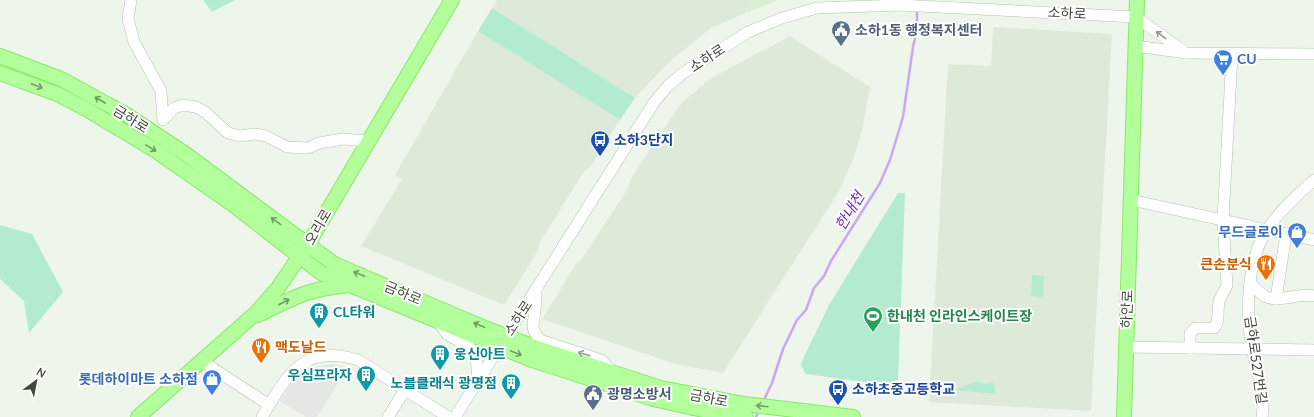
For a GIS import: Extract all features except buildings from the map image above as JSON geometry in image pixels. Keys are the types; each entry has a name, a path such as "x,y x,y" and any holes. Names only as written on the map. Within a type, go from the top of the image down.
{"main road":[{"name":"오리로","path":"138,417 249,320 278,288 308,244 367,141 452,0"},
{"name":"하안로","path":"1124,417 1137,0"},
{"name":"금하로","path":"0,56 61,79 84,90 161,138 334,264 503,341 540,362 653,399 742,412 780,408 853,417"},
{"name":"금하로","path":"0,73 57,94 110,123 156,151 232,204 321,272 437,321 742,412"},
{"path":"249,320 301,293 319,288 351,285"}],"street":[{"path":"131,0 128,19 134,42 162,91 163,120 161,138"},
{"name":"소하로","path":"455,417 655,101 668,86 683,73 748,32 782,18 817,8 884,3 1136,17"},
{"path":"1136,17 1186,54"},
{"path":"1136,46 1186,54 1314,54"},
{"path":"1190,348 1190,334 1195,328 1214,328 1218,323 1219,300 1225,292 1227,284 1223,220 1232,55"},
{"path":"163,120 174,108 183,105 196,107 205,112 228,133 240,136 254,134 270,138 287,147 308,148 319,143 343,139 367,141"},
{"name":"금하로527번길","path":"1262,417 1263,399 1250,333 1253,266 1259,244 1268,230 1296,197 1314,180"},
{"path":"1131,200 1314,240"},
{"path":"1276,299 1286,234"},
{"path":"1251,284 1265,296 1276,299 1306,294 1314,296"},
{"path":"536,290 535,311 532,323 534,332 540,340 601,360 616,375"},
{"path":"437,321 447,334 470,348 476,355 478,380"},
{"path":"1126,347 1314,350"},
{"path":"262,417 287,377 296,367 312,358 325,355 342,355 358,360 448,417"},
{"path":"202,361 269,405"},
{"path":"388,417 405,390"}],"shaded area":[{"path":"203,0 235,0 212,12"},
{"path":"497,0 748,0 746,13 711,28 668,63 635,98 492,8"},
{"path":"748,0 779,0 746,13"},
{"path":"492,8 635,98 620,120 478,31"},
{"path":"993,27 1112,34 1091,411 929,402 948,64 991,66"},
{"path":"478,31 620,120 590,167 583,173 540,242 538,251 504,305 361,246 402,179 395,175"},
{"path":"790,36 870,87 862,130 853,160 839,191 723,373 675,364 542,319 576,264 581,260 628,188 630,180 679,106 701,86 715,76"},
{"path":"898,193 905,193 898,380 885,388 864,382 806,374 801,366 802,361 829,305"},
{"path":"0,225 32,234 63,292 29,333 24,301 0,279"},
{"path":"1032,275 1044,276 1043,297 1031,296"},
{"path":"332,364 348,367 317,417 306,417 280,401 293,381 302,373 315,367"},
{"path":"977,381 984,384 994,383 995,394 955,390"}],"waterway":[{"name":"한내천","path":"763,402 772,383 783,349 797,320 806,310 814,288 824,276 831,261 880,183 890,160 903,117 913,47 917,30 917,10"},
{"name":"한내천","path":"756,417 759,410"}],"place":[{"name":"소하1동 행정복지센터","path":"841,47"},
{"name":"CU","path":"1223,76"},
{"name":"소하3단지","path":"600,157"},
{"name":"무드글로이","path":"1297,249"},
{"name":"큰손분식","path":"1266,281"},
{"name":"CL타워","path":"319,329"},
{"name":"한내천 인라인스케이트장","path":"873,333"},
{"name":"맥도날드","path":"261,364"},
{"name":"웅신아트","path":"440,371"},
{"name":"우심프라자","path":"366,392"},
{"name":"롯데하이마트 소하점","path":"212,396"},
{"name":"노블클래식 광명점","path":"511,400"},
{"name":"소하초중고등학교","path":"838,406"},
{"name":"광명소방서","path":"593,411"}]}
